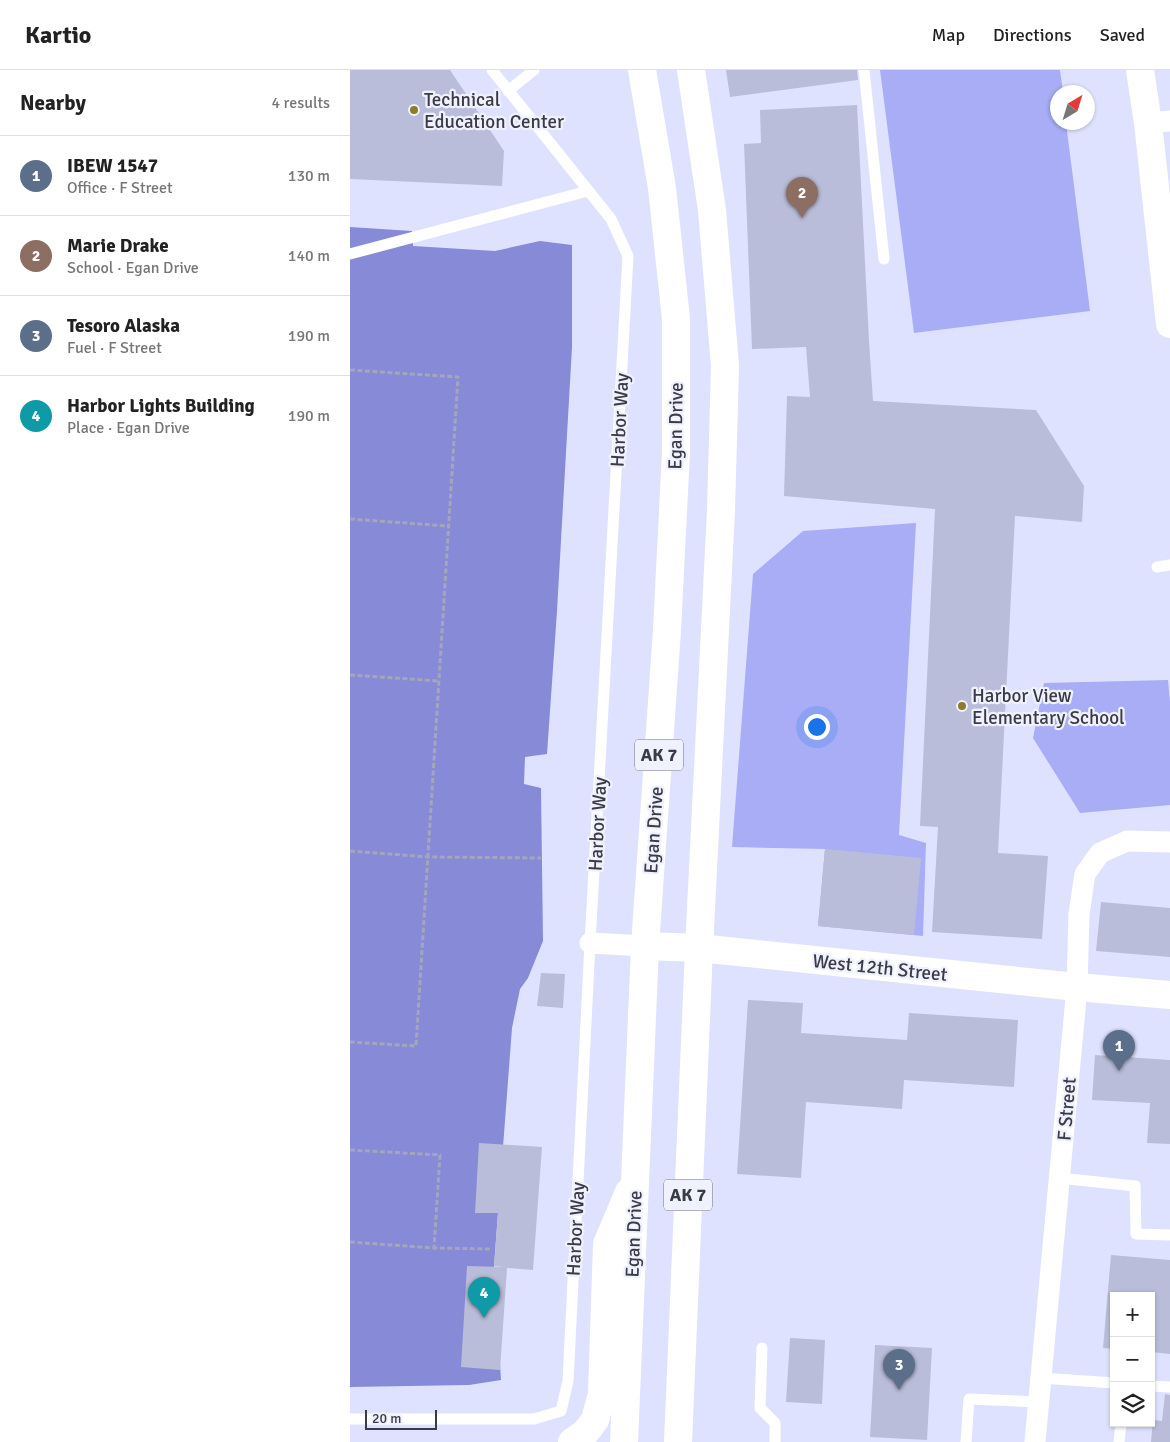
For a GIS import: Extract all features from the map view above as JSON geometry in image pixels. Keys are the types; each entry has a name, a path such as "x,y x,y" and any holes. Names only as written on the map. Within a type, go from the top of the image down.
{"main road":[{"name":"Egan Drive","path":"624,1442 645,946 668,630 676,452 676,319 662,188 642,70"},
{"name":"AK 7","path":"678,1442 698,948 721,510 725,366 712,210 691,70"},
{"path":"1140,70 1159,122 1170,324"},
{"name":"West 12th Street","path":"645,946 698,948 1170,995"},
{"path":"572,1442 585,1433 595,1420 602,1394 607,1244 635,1177"}],"street":[{"name":"F Street","path":"1035,1442 1077,987 1080,914 1085,874 1100,854 1127,841 1170,842"},
{"name":"West 12th Street","path":"590,943 645,946"}],"lane":[{"name":"Harbor Way","path":"350,1420 534,1420 561,1412 568,1381 628,256 611,219 492,70"},
{"path":"508,91 534,70"},
{"path":"864,70 884,259"},
{"path":"350,254 588,191"},
{"path":"1157,567 1170,565"},
{"path":"1060,1178 1135,1186 1136,1234 1170,1235"},
{"path":"762,1348 760,1408 775,1423 775,1442"},
{"path":"1041,1378 1110,1383"},
{"path":"1155,1386 1170,1388"},
{"path":"966,1442 969,1399 1039,1402"},
{"path":"1118,1442 1120,1427"}],"path":[{"path":"350,370 458,377 416,1046 350,1042"},
{"path":"350,519 448,526"},
{"path":"350,675 439,681"},
{"path":"350,851 428,857 541,858"},
{"path":"350,1150 440,1155 434,1248"},
{"path":"350,1242 434,1248 492,1248"}],"shaded area":[{"path":"880,70 1060,70 1062,85 1050,85 1050,130 1067,130 1090,311 914,333"},
{"path":"350,227 412,231 413,246 495,251 540,241 572,245 572,347 547,754 525,757 524,784 541,788 543,941 528,978 520,989 512,1028 494,1266 501,1380 469,1385 350,1387"},
{"path":"916,523 899,835 926,843 923,936 818,926 825,849 732,847 753,574 803,531"},
{"path":"1168,680 1170,702 1170,805 1080,813 1033,738 1044,683"}],"building":[{"name":"Technical Education Center","path":"350,70 450,70 504,151 502,186 350,179"},
{"path":"726,70 857,70 858,80 730,97"},
{"path":"857,105 873,401 1036,410 1084,486 1082,522 1015,516 998,853 1048,856 1042,939 932,932 938,827 920,826 935,509 784,496 787,396 810,397 806,347 752,349 744,144 761,143 760,110"},
{"path":"825,849 921,858 914,935 818,926"},
{"path":"1101,902 1170,908 1170,957 1096,951"},
{"path":"541,973 565,974 563,1008 537,1006"},
{"path":"748,1000 803,1003 801,1033 907,1040 909,1013 1018,1020 1014,1087 904,1080 902,1109 806,1102 801,1178 737,1174"},
{"path":"1095,1055 1170,1060 1170,1144 1147,1143 1150,1103 1092,1100"},
{"path":"479,1143 542,1147 533,1270 507,1268 500,1370 461,1367 467,1266 503,1267 494,1266 498,1213 475,1213"},
{"path":"1111,1255 1170,1260 1170,1354 1155,1352 1155,1292 1110,1292 1110,1349 1103,1348"},
{"path":"790,1338 825,1340 822,1404 786,1402"},
{"path":"875,1345 932,1348 927,1440 870,1437"},
{"path":"1165,1394 1170,1395 1170,1442 1151,1442 1155,1420 1162,1421"}],"place":[{"name":"Technical Education Center","path":"414,110"},
{"name":"Marie Drake","path":"802,218"},
{"name":"Harbor View Elementary School","path":"962,706"},
{"name":"IBEW 1547","path":"1119,1071"},
{"name":"Harbor Lights Building","path":"484,1318"},
{"name":"Tesoro Alaska","path":"899,1390"}]}
